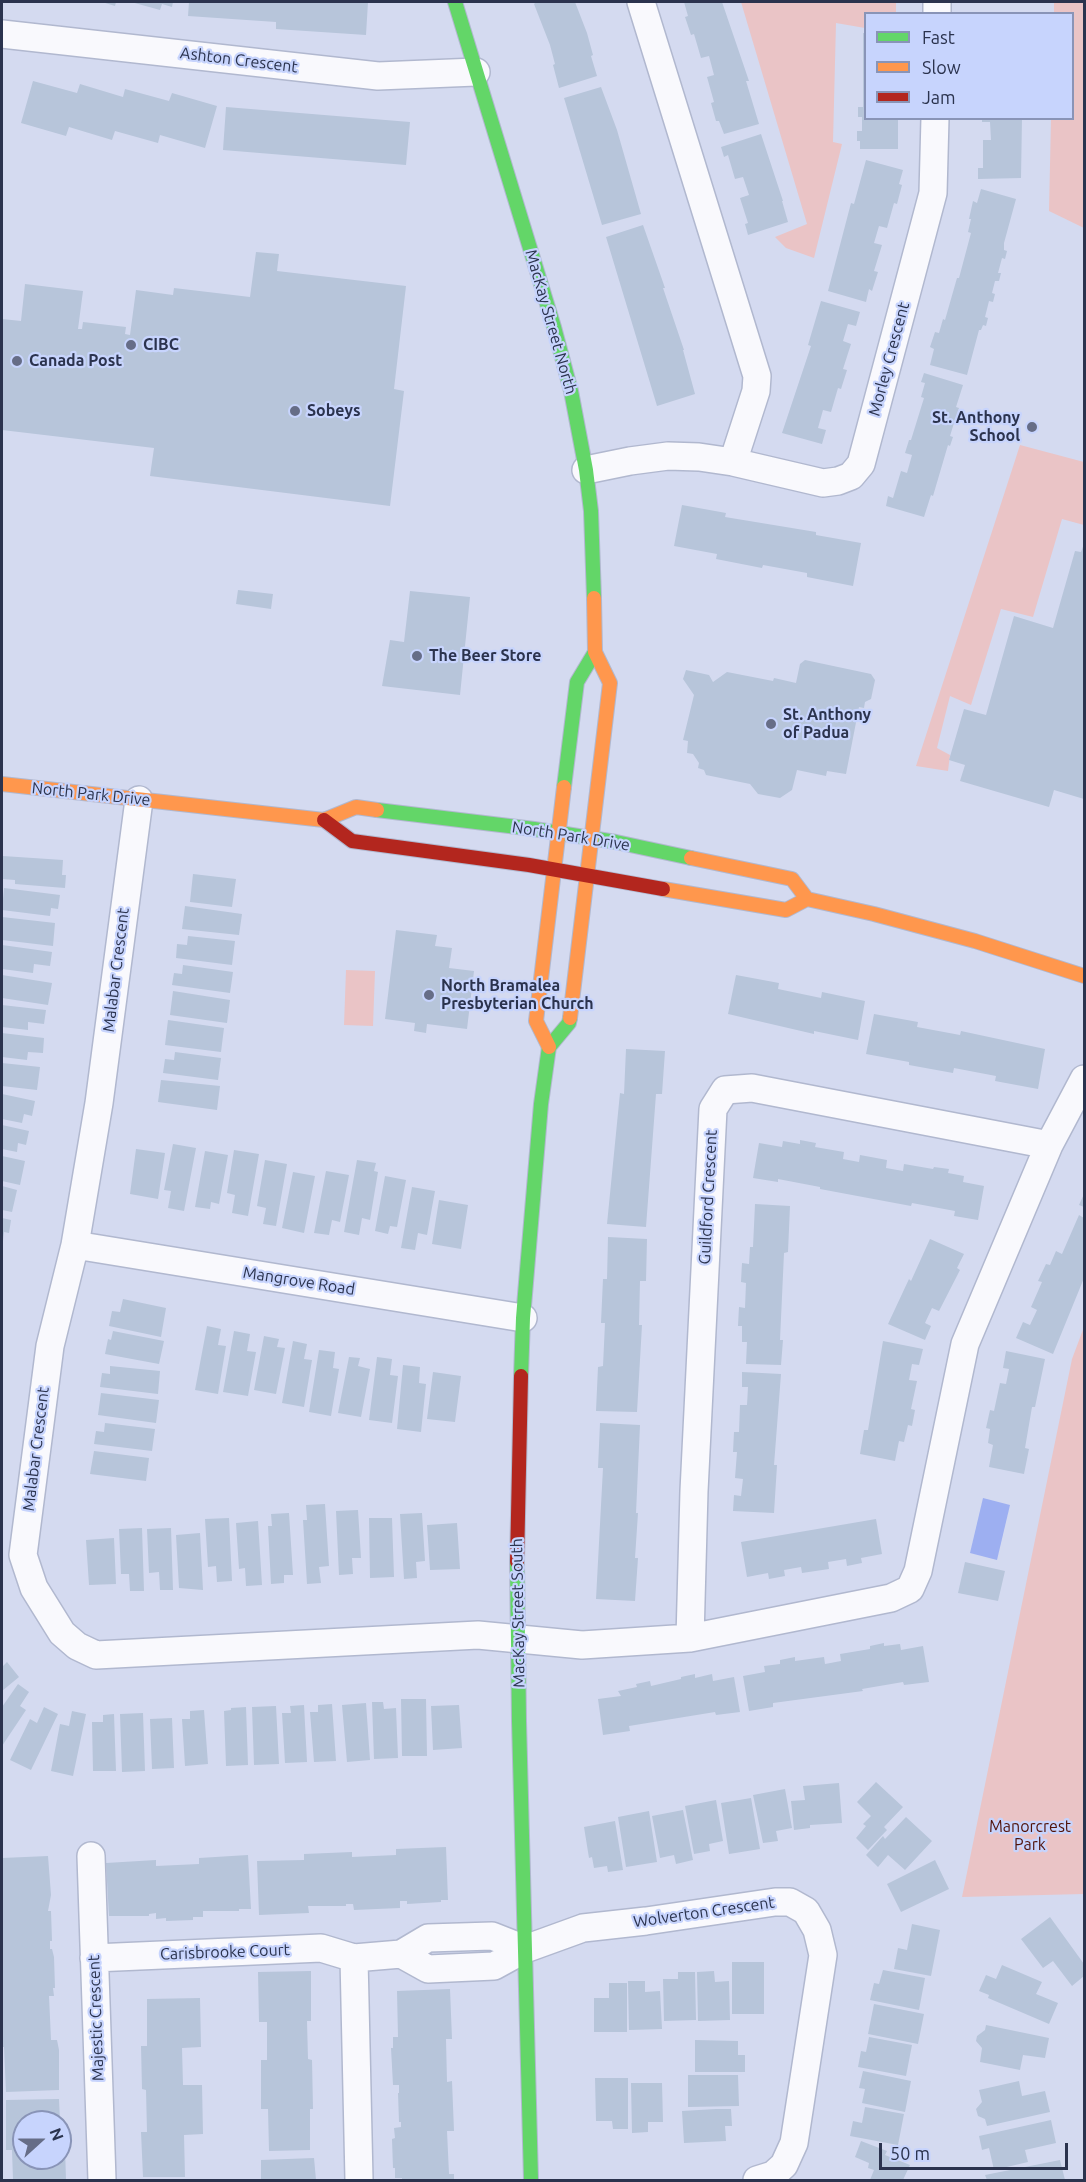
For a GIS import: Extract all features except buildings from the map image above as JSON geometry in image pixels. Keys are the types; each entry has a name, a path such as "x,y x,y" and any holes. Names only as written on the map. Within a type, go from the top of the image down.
{"street":[{"name":"MacKay Street North","path":"455,2 554,327 571,391 586,470 594,552 595,652 610,683 591,838"},
{"path":"641,2 757,376 756,391 733,462"},
{"name":"Ashton Crescent","path":"2,34 378,76 476,72"},
{"name":"Morley Crescent","path":"586,470 630,460 668,456 699,457 733,462 823,483 838,482 851,476 861,464 933,193 934,120"},
{"path":"591,838 569,1023 549,1047 536,1021 577,682 595,652"},
{"name":"North Park Drive","path":"2,784 324,820 356,807 559,833 792,879 807,899 786,910 555,870 352,840 324,820"},
{"name":"Malabar Crescent","path":"139,800 99,1103 75,1245 50,1346 23,1554 34,1588 62,1632 77,1646 96,1655 478,1635 518,1639"},
{"path":"807,899 975,941 1084,976"},
{"name":"MacKay Street South","path":"531,2181 516,1539 523,1318 541,1104 549,1047"},
{"path":"518,1639 582,1645 690,1638 891,1598 910,1589 918,1571 965,1344 1049,1145 1084,1079"},
{"name":"Guildford Crescent","path":"690,1638 694,1491 713,1109 725,1090 752,1088 1049,1145"},
{"name":"Mangrove Road","path":"75,1245 523,1318"},
{"name":"Majestic Crescent","path":"91,1856 102,2181"},
{"name":"Wolverton Crescent","path":"525,1949 583,1928 775,1902 790,1902 806,1911 817,1930 823,1955 794,2143 784,2165 772,2175 757,2181"},
{"name":"Carisbrooke Court","path":"94,1958 321,1948 354,1958 401,1954 428,1969 494,1966 525,1949"},
{"path":"354,1958 359,2181"}],"green space":[{"path":"741,2 896,2 896,12 864,12 864,28 836,23 833,142 842,144 814,258 786,248 775,237 807,224"},
{"path":"1054,2 1084,2 1084,228 1049,211 1051,120 1074,120 1074,12 1054,12"},
{"path":"1020,445 1084,462 1084,525 1062,519 1033,617 1001,609 971,705 950,696 937,748 950,755 948,771 916,766"},
{"path":"346,970 375,971 373,1026 344,1025"},
{"name":"Manorcrest Park","path":"1084,1327 1084,1894 962,1897 1072,1359"}],"water":[{"path":"983,1498 1010,1505 997,1560 970,1553"}],"traffic: fast":[{"path":"455,2 554,327 571,391 586,470 591,511 594,598"},
{"path":"564,787 577,682 595,652"},
{"path":"377,810 534,829 616,842 691,858"},
{"path":"521,1376 523,1318 541,1104 549,1047 569,1023 570,1018"},
{"path":"517,1562 531,2180"}],"traffic: slow":[{"path":"570,1018 610,683 595,652 594,598"},
{"path":"2,784 324,820 356,807 377,810"},
{"path":"549,1047 536,1021 564,787"},
{"path":"691,858 792,879 807,899"},
{"path":"663,889 786,910 807,899 975,941 1084,976"}],"traffic: jam":[{"path":"324,820 352,841 529,865 663,889"},
{"path":"517,1562 521,1376"}],"place":[{"name":"CIBC","path":"131,345"},
{"name":"Canada Post","path":"17,361"},
{"name":"Sobeys","path":"295,411"},
{"name":"St. Anthony School","path":"1032,427"},
{"name":"The Beer Store","path":"417,656"},
{"name":"St. Anthony of Padua","path":"771,724"},
{"name":"North Bramalea Presbyterian Church","path":"429,995"}]}
